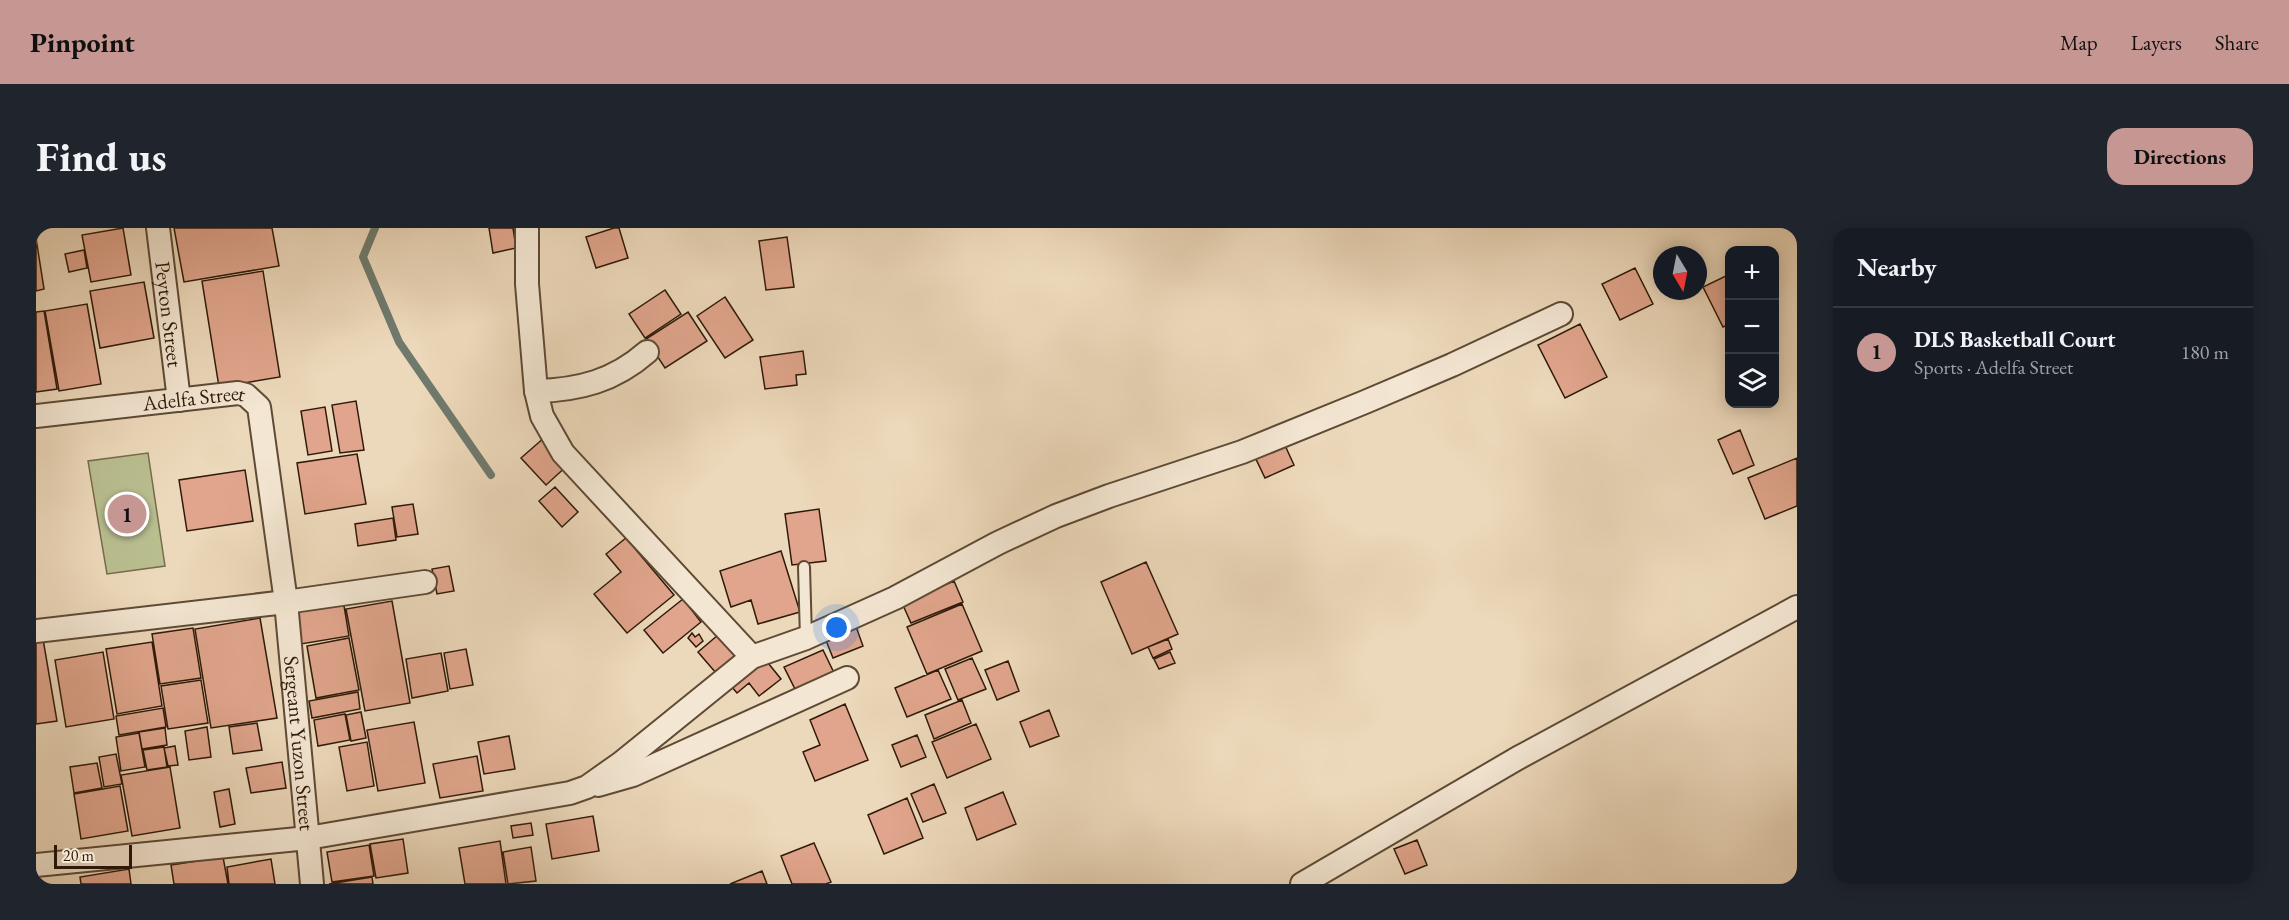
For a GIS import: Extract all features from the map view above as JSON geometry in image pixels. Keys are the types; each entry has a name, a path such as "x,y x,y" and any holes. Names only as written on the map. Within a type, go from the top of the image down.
{"street":[{"name":"Peyton Street","path":"158,228 178,400"},
{"path":"527,228 527,284 536,391 542,416 563,453 752,657"},
{"path":"587,787 752,657 806,638 895,598 998,543 1056,516 1108,496 1242,452 1452,365 1562,314"},
{"path":"536,391 559,391 614,376 630,367 647,352"},
{"name":"Adelfa Street","path":"36,416 238,393 246,395 259,407 286,602"},
{"path":"36,631 286,602 425,582"},
{"name":"Sergeant Yuzon Street","path":"286,602 312,884"},
{"path":"1302,884 1518,758 1797,607"},
{"path":"36,865 308,838 570,793 633,775 847,678"}],"lane":[{"path":"804,567 806,638"}],"green space":[{"path":"148,453 165,566 107,574 88,461"}],"building":[{"path":"123,228 131,275 91,282 82,235"},
{"path":"174,228 272,228 279,266 184,282"},
{"path":"489,228 513,228 516,248 493,253"},
{"path":"619,228 628,258 596,268 586,237"},
{"path":"787,237 794,287 766,290 759,241"},
{"path":"36,238 44,289 36,291"},
{"path":"84,250 87,268 69,272 65,254"},
{"path":"1635,268 1653,304 1620,320 1602,284"},
{"path":"263,271 280,377 219,387 202,281"},
{"path":"1725,276 1725,326 1723,327 1707,295 1707,285"},
{"path":"144,282 154,338 100,348 90,291"},
{"path":"665,290 681,314 645,338 629,314"},
{"path":"725,297 753,340 725,358 697,316"},
{"path":"87,304 101,384 59,391 45,311"},
{"path":"44,311 57,389 36,392 36,312"},
{"path":"688,312 707,341 665,368 646,339"},
{"path":"1580,324 1607,377 1565,398 1538,345"},
{"path":"803,351 806,374 796,375 797,385 765,389 760,357"},
{"path":"356,401 364,450 340,453 332,405"},
{"path":"325,407 332,451 308,455 301,411"},
{"path":"1740,430 1754,465 1733,474 1718,440"},
{"path":"545,437 569,464 546,485 521,458"},
{"path":"1283,441 1294,465 1265,478 1254,455"},
{"path":"357,454 366,504 305,514 297,463"},
{"path":"1797,458 1797,506 1765,519 1748,478"},
{"path":"245,470 253,521 187,531 179,480"},
{"path":"555,487 578,512 562,527 539,501"},
{"path":"413,504 418,534 397,537 392,507"},
{"path":"819,509 826,561 792,565 785,514"},
{"path":"393,518 396,540 358,546 355,524"},
{"path":"626,538 674,595 627,633 594,594 621,572 606,554"},
{"path":"781,551 800,612 758,624 751,600 731,607 720,571"},
{"path":"1146,562 1178,634 1132,654 1101,582"},
{"path":"449,566 454,591 437,594 432,569"},
{"path":"954,581 963,602 911,623 902,603"},
{"path":"683,599 701,622 663,653 644,630"},
{"path":"343,600 349,636 301,644 295,608"},
{"path":"392,601 410,703 365,711 346,609"},
{"path":"962,604 982,651 927,674 907,627"},
{"path":"260,618 277,718 211,728 195,629"},
{"path":"854,621 863,646 833,658 823,633"},
{"path":"193,628 201,678 160,684 152,634"},
{"path":"692,633 695,637 699,634 703,641 696,647 688,638"},
{"path":"718,635 736,656 716,673 698,652"},
{"path":"349,638 359,690 316,698 307,646"},
{"path":"43,639 57,721 36,724 36,641"},
{"path":"1168,639 1172,649 1153,658 1148,647"},
{"path":"152,642 162,706 117,714 106,649"},
{"path":"466,649 473,685 450,689 444,653"},
{"path":"823,650 836,677 798,695 784,667"},
{"path":"103,652 114,719 66,727 55,660"},
{"path":"1170,652 1175,663 1159,669 1154,659"},
{"path":"441,653 448,691 412,698 406,659"},
{"path":"764,658 781,679 759,696 749,683 737,693 731,686"},
{"path":"972,658 986,689 958,700 945,669"},
{"path":"1008,661 1019,691 997,700 985,670"},
{"path":"938,670 951,699 907,717 895,688"},
{"path":"201,680 208,723 168,729 161,686"},
{"path":"358,692 360,709 312,718 309,701"},
{"path":"962,700 971,723 934,739 925,715"},
{"path":"845,704 868,760 815,781 803,752 820,745 810,720"},
{"path":"163,708 166,727 119,735 116,716"},
{"path":"1049,710 1059,736 1030,747 1020,722"},
{"path":"361,712 366,738 351,741 346,715"},
{"path":"345,714 350,740 318,746 314,720"},
{"path":"414,722 425,783 378,791 367,730"},
{"path":"257,723 262,750 233,754 229,727"},
{"path":"976,724 991,759 947,778 932,742"},
{"path":"207,727 211,757 189,760 185,731"},
{"path":"165,728 167,745 142,749 139,732"},
{"path":"139,733 145,767 121,771 116,737"},
{"path":"917,735 926,757 901,767 892,745"},
{"path":"509,736 515,769 484,774 478,742"},
{"path":"367,742 374,786 347,791 339,747"},
{"path":"175,746 178,765 168,766 164,748"},
{"path":"164,747 167,767 147,770 143,750"},
{"path":"116,754 122,784 104,787 99,757"},
{"path":"477,756 483,791 440,798 433,764"},
{"path":"282,762 286,788 251,793 246,768"},
{"path":"97,763 102,788 74,793 70,767"},
{"path":"170,767 180,828 132,836 121,775"},
{"path":"934,784 946,813 923,822 911,794"},
{"path":"120,786 128,831 81,839 74,794"},
{"path":"229,789 235,824 220,827 214,792"},
{"path":"1003,792 1016,824 977,840 965,808"},
{"path":"907,798 923,838 884,854 868,815"},
{"path":"593,816 599,851 552,859 546,824"},
{"path":"531,823 533,835 513,838 511,826"},
{"path":"403,839 408,873 376,878 370,844"},
{"path":"1417,840 1427,865 1405,874 1394,849"},
{"path":"500,841 506,884 465,884 459,848"},
{"path":"814,843 831,882 792,884 781,856"},
{"path":"369,845 374,876 332,882 327,852"},
{"path":"531,847 536,881 508,884 503,852"},
{"path":"223,857 228,884 174,884 171,865"},
{"path":"271,859 275,884 229,884 227,867"},
{"path":"129,869 131,884 81,884 80,877"},
{"path":"762,871 767,884 730,884"},
{"path":"372,877 373,884 329,884"}],"waterway":[{"path":"375,228 363,257 399,342 491,475"}],"place":[{"name":"DLS Basketball Court","path":"127,514"}]}
